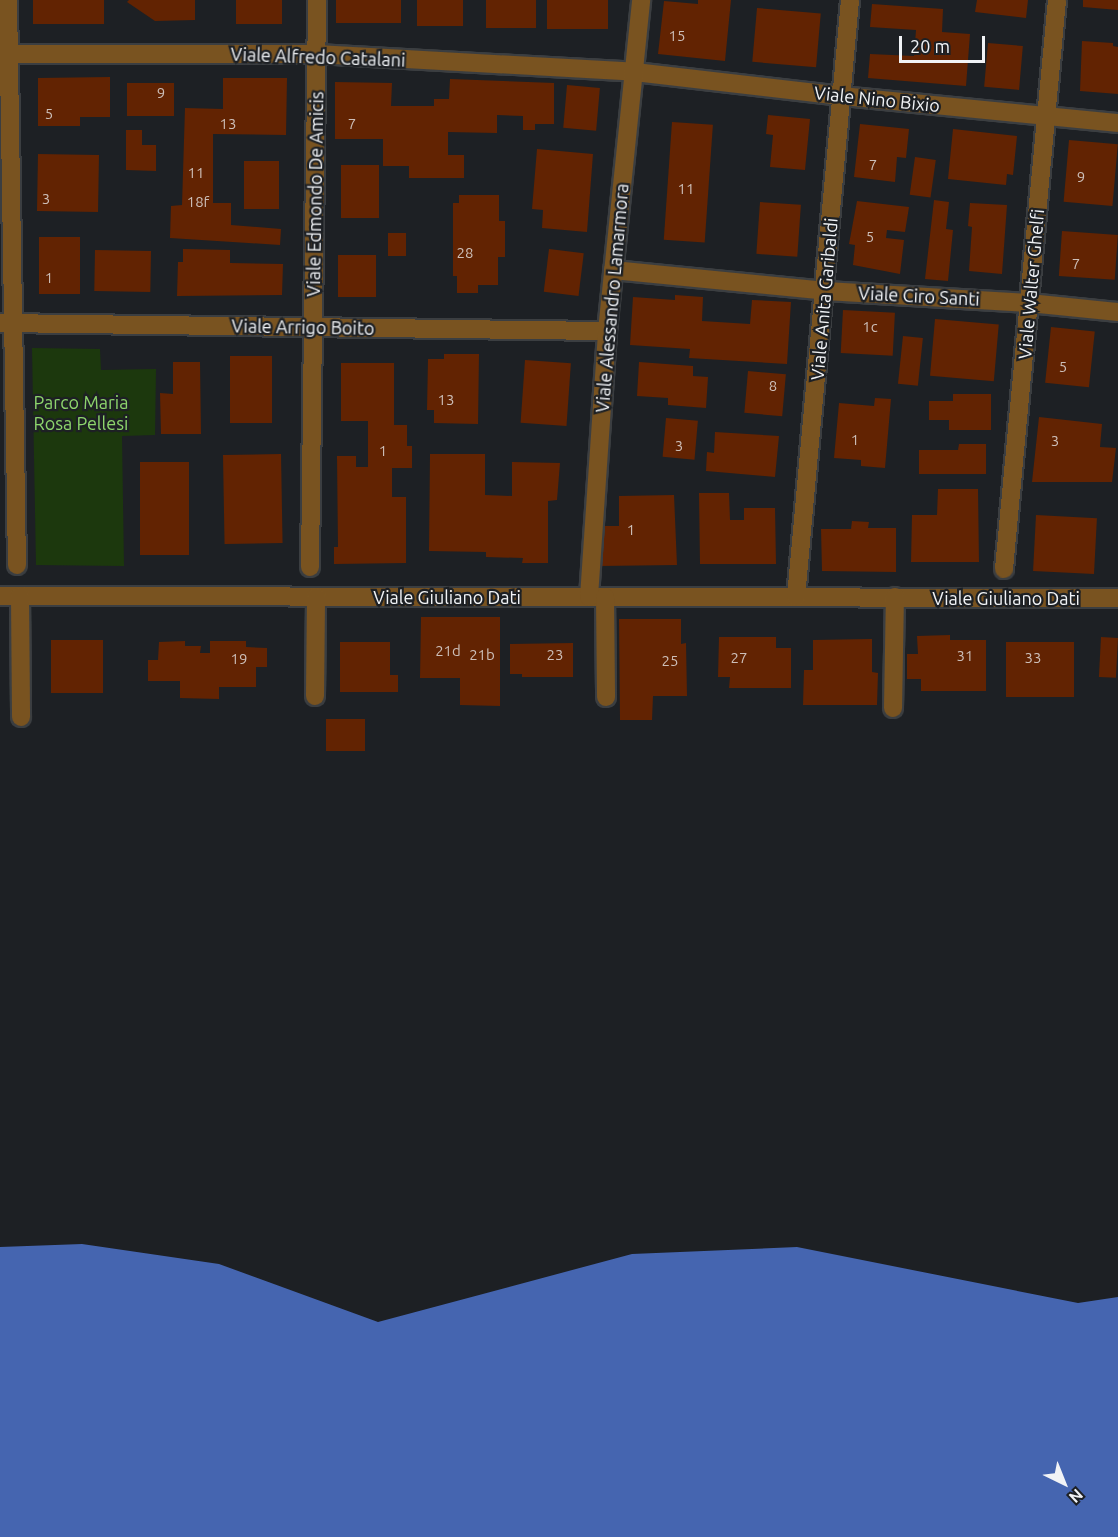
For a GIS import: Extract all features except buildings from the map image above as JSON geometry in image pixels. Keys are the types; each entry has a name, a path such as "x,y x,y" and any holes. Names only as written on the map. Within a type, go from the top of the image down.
{"street":[{"path":"8,0 4,54 6,323 17,566"},
{"name":"Viale Edmondo De Amicis","path":"310,567 317,0"},
{"name":"Viale Alessandro Lamarmora","path":"606,697 597,597 607,331 641,0"},
{"name":"Viale Anita Garibaldi","path":"796,597 826,291 850,0"},
{"name":"Viale Walter Ghelfi","path":"1004,569 1057,0"},
{"name":"Viale Alfredo Catalani","path":"4,54 317,54 635,72"},
{"name":"Viale Nino Bixio","path":"635,72 842,96 1118,123"},
{"name":"Viale Ciro Santi","path":"613,270 826,291 1029,303 1118,312"},
{"name":"Viale Arrigo Boito","path":"6,323 607,331"},
{"name":"Viale Giuliano Dati","path":"0,596 1118,598"},
{"path":"20,596 21,717"},
{"path":"315,696 316,597"},
{"path":"894,708 895,597"}],"green space":[{"name":"Parco Maria Rosa Pellesi","path":"32,348 100,349 101,370 156,369 155,435 122,436 124,566 36,565"}],"water":[{"path":"82,1244 219,1264 378,1322 632,1254 797,1247 1078,1303 1118,1297 1118,1537 0,1537 0,1247"}]}
